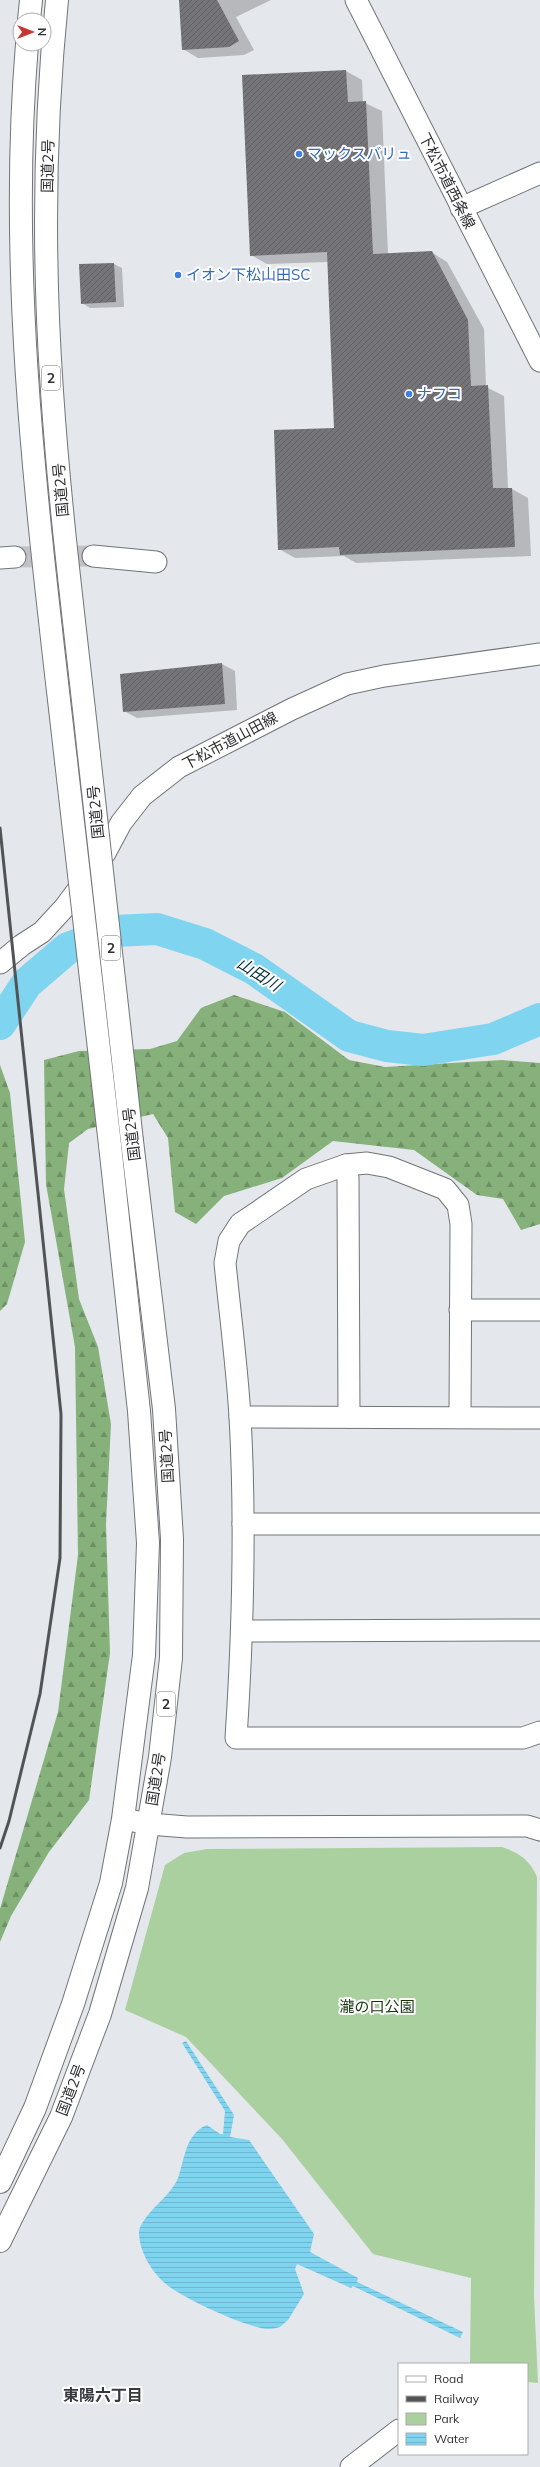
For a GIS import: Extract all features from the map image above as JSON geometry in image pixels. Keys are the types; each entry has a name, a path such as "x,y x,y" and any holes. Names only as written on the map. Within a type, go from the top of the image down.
{"highway":[{"path":"30,12 31,0"},
{"name":"国道2号","path":"0,2241 61,2117 100,2014 137,1888 160,1758 171,1658 172,1539 164,1409 132,1141 66,547 52,391 46,240 50,70 57,0"},
{"name":"国道2号","path":"0,2182 35,2108 73,2004 111,1883 123,1819 144,1655 148,1543 139,1411 66,761 27,395 21,246 27,52"}],"street":[{"name":"下松市道西条線","path":"356,0 540,361"},
{"path":"461,208 540,173"},
{"path":"93,556 156,562"},
{"name":"下松市道山田線","path":"0,963 42,932 65,907 105,853 121,823 142,796 179,768 292,709 347,684 392,674 537,659"},
{"path":"460,1417 461,1224 458,1204 445,1189 389,1167 367,1163 346,1165 306,1180 240,1224 229,1241 225,1263 240,1417 243,1524 243,1631 236,1738 523,1738 540,1732"},
{"path":"346,1165 348,1178 349,1417"},
{"path":"460,1310 540,1310"},
{"path":"240,1417 540,1418"},
{"path":"243,1524 540,1524"},
{"path":"243,1631 540,1630"},
{"path":"123,1819 149,1824 187,1827 527,1826 540,1830"},
{"path":"351,2467 398,2431"}],"green space":[{"path":"234,995 285,1012 349,1060 385,1067 502,1060 540,1063 540,1224 521,1230 503,1199 477,1195 414,1150 333,1141 282,1178 224,1196 196,1224 175,1212 168,1138 153,1114 88,1129 69,1143 64,1189 79,1299 98,1347 111,1424 106,1524 110,1653 89,1800 49,1852 11,1916 0,1942 0,1909 58,1712 78,1555 75,1347 46,1184 44,1060 79,1051 150,1049 177,1041 201,1008"},
{"path":"0,1065 10,1093 25,1242 7,1304 0,1311"},
{"name":"瀧の口公園","path":"502,1847 519,1855 531,1866 537,1877 534,2297 538,2383 528,2382 528,2363 470,2363 471,2278 373,2254 282,2139 186,2037 125,2010 165,1865 184,1853 207,1849"}],"water":[{"path":"186,2041 234,2115 230,2137 249,2140 314,2234 310,2252 358,2278 357,2282 463,2332 460,2338 353,2286 351,2288 297,2264 295,2269 304,2294 288,2320 280,2327 271,2329 245,2324 200,2304 174,2290 156,2274 144,2255 139,2234 140,2227 174,2185 178,2178 187,2148 194,2134 207,2125 220,2134 223,2134 225,2111 182,2043"}],"building":[{"path":"179,0 217,0 239,41 229,47 182,50"},
{"path":"346,70 348,102 366,101 373,254 432,251 468,320 471,386 488,385 493,488 512,488 515,547 340,555 339,547 278,550 274,430 334,428 327,252 250,256 242,75"},
{"path":"114,263 116,302 81,304 79,264"},
{"path":"222,663 225,704 123,712 120,674"}],"waterway":[{"name":"山田川","path":"0,1024 27,983 68,948 115,931 157,929 205,944 254,969 349,1036 387,1046 423,1050 493,1039 540,1019"}],"tunnel":[{"path":"15,557 93,556"}],"railway":[{"path":"0,828 61,1414 60,1558 40,1694 9,1821 0,1848"}],"place":[{"name":"マックスバリュ","path":"299,154"},
{"name":"イオン下松山田SC","path":"178,275"},
{"name":"ナフコ","path":"409,394"}],"district":[{"name":"東陽六丁目","path":"103,2395"}]}
